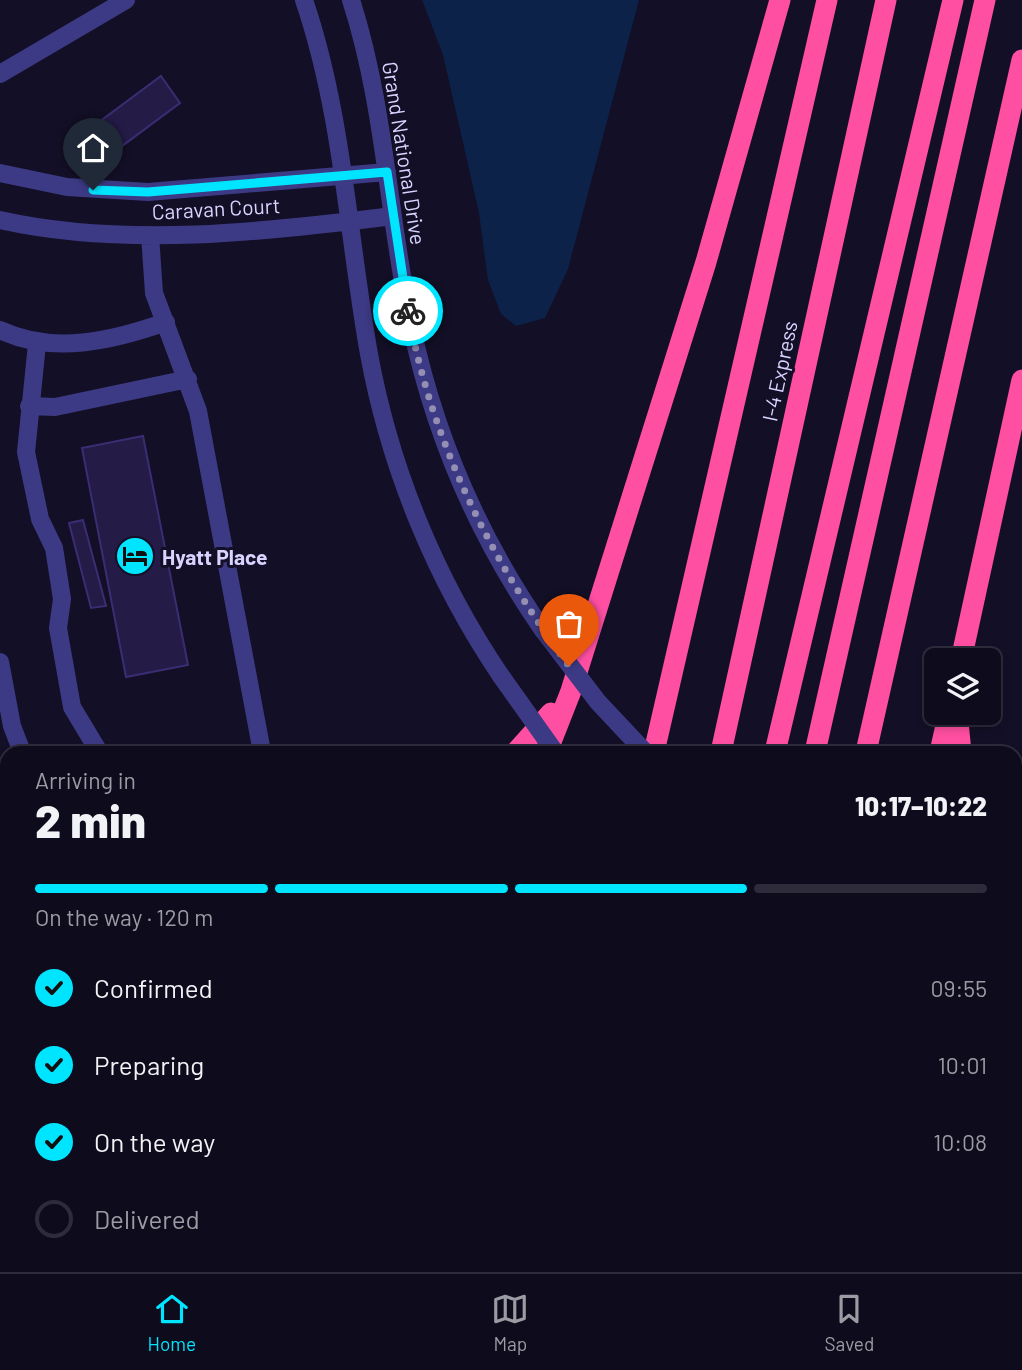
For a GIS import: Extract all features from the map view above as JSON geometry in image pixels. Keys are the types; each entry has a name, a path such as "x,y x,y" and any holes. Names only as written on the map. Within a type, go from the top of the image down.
{"highway":[{"path":"549,746 571,691 706,262 780,0"},
{"path":"655,746 827,0"},
{"name":"I-4 Express","path":"722,746 886,0"},
{"path":"776,746 953,0"},
{"path":"817,746 985,0"},
{"path":"867,746 1022,60"},
{"path":"964,648 1022,380"},
{"path":"521,746 571,691"},
{"path":"941,746 946,725"},
{"path":"958,725 960,746"}],"street":[{"path":"0,75 126,0"},
{"path":"304,0 324,68 370,358 406,488 439,570 501,676 551,746"},
{"name":"Grand National Drive","path":"351,0 368,63 410,323 442,434 488,538 543,630 591,694 639,746"},
{"name":"Caravan Court","path":"0,173 67,187 138,192 387,172"},
{"name":"Caravan Court","path":"0,220 80,234 150,235 348,222 393,216"},
{"path":"150,235 152,285 198,411 261,746"},
{"path":"0,330 37,344 105,339 166,322"},
{"path":"37,344 26,452 40,519 54,548 62,599 58,628 70,696 76,717 95,746"},
{"path":"29,406 55,407 188,379"},
{"path":"0,662 12,726 20,746"}],"water":[{"path":"422,0 639,0 568,269 545,318 516,326 501,314 488,280 479,213 443,55"}],"building":[{"path":"161,76 180,103 114,152 95,125"},
{"name":"Hyatt Place","path":"143,436 188,665 126,677 82,448"},
{"path":"83,520 106,606 91,608 69,523"}],"way so far":[{"path":"408,311 434,412 467,496 520,595 569,666"}],"place":[{"name":"Hyatt Place","path":"135,556"}],"route":[{"path":"93,190 148,192 309,181 387,172 408,311"}]}
